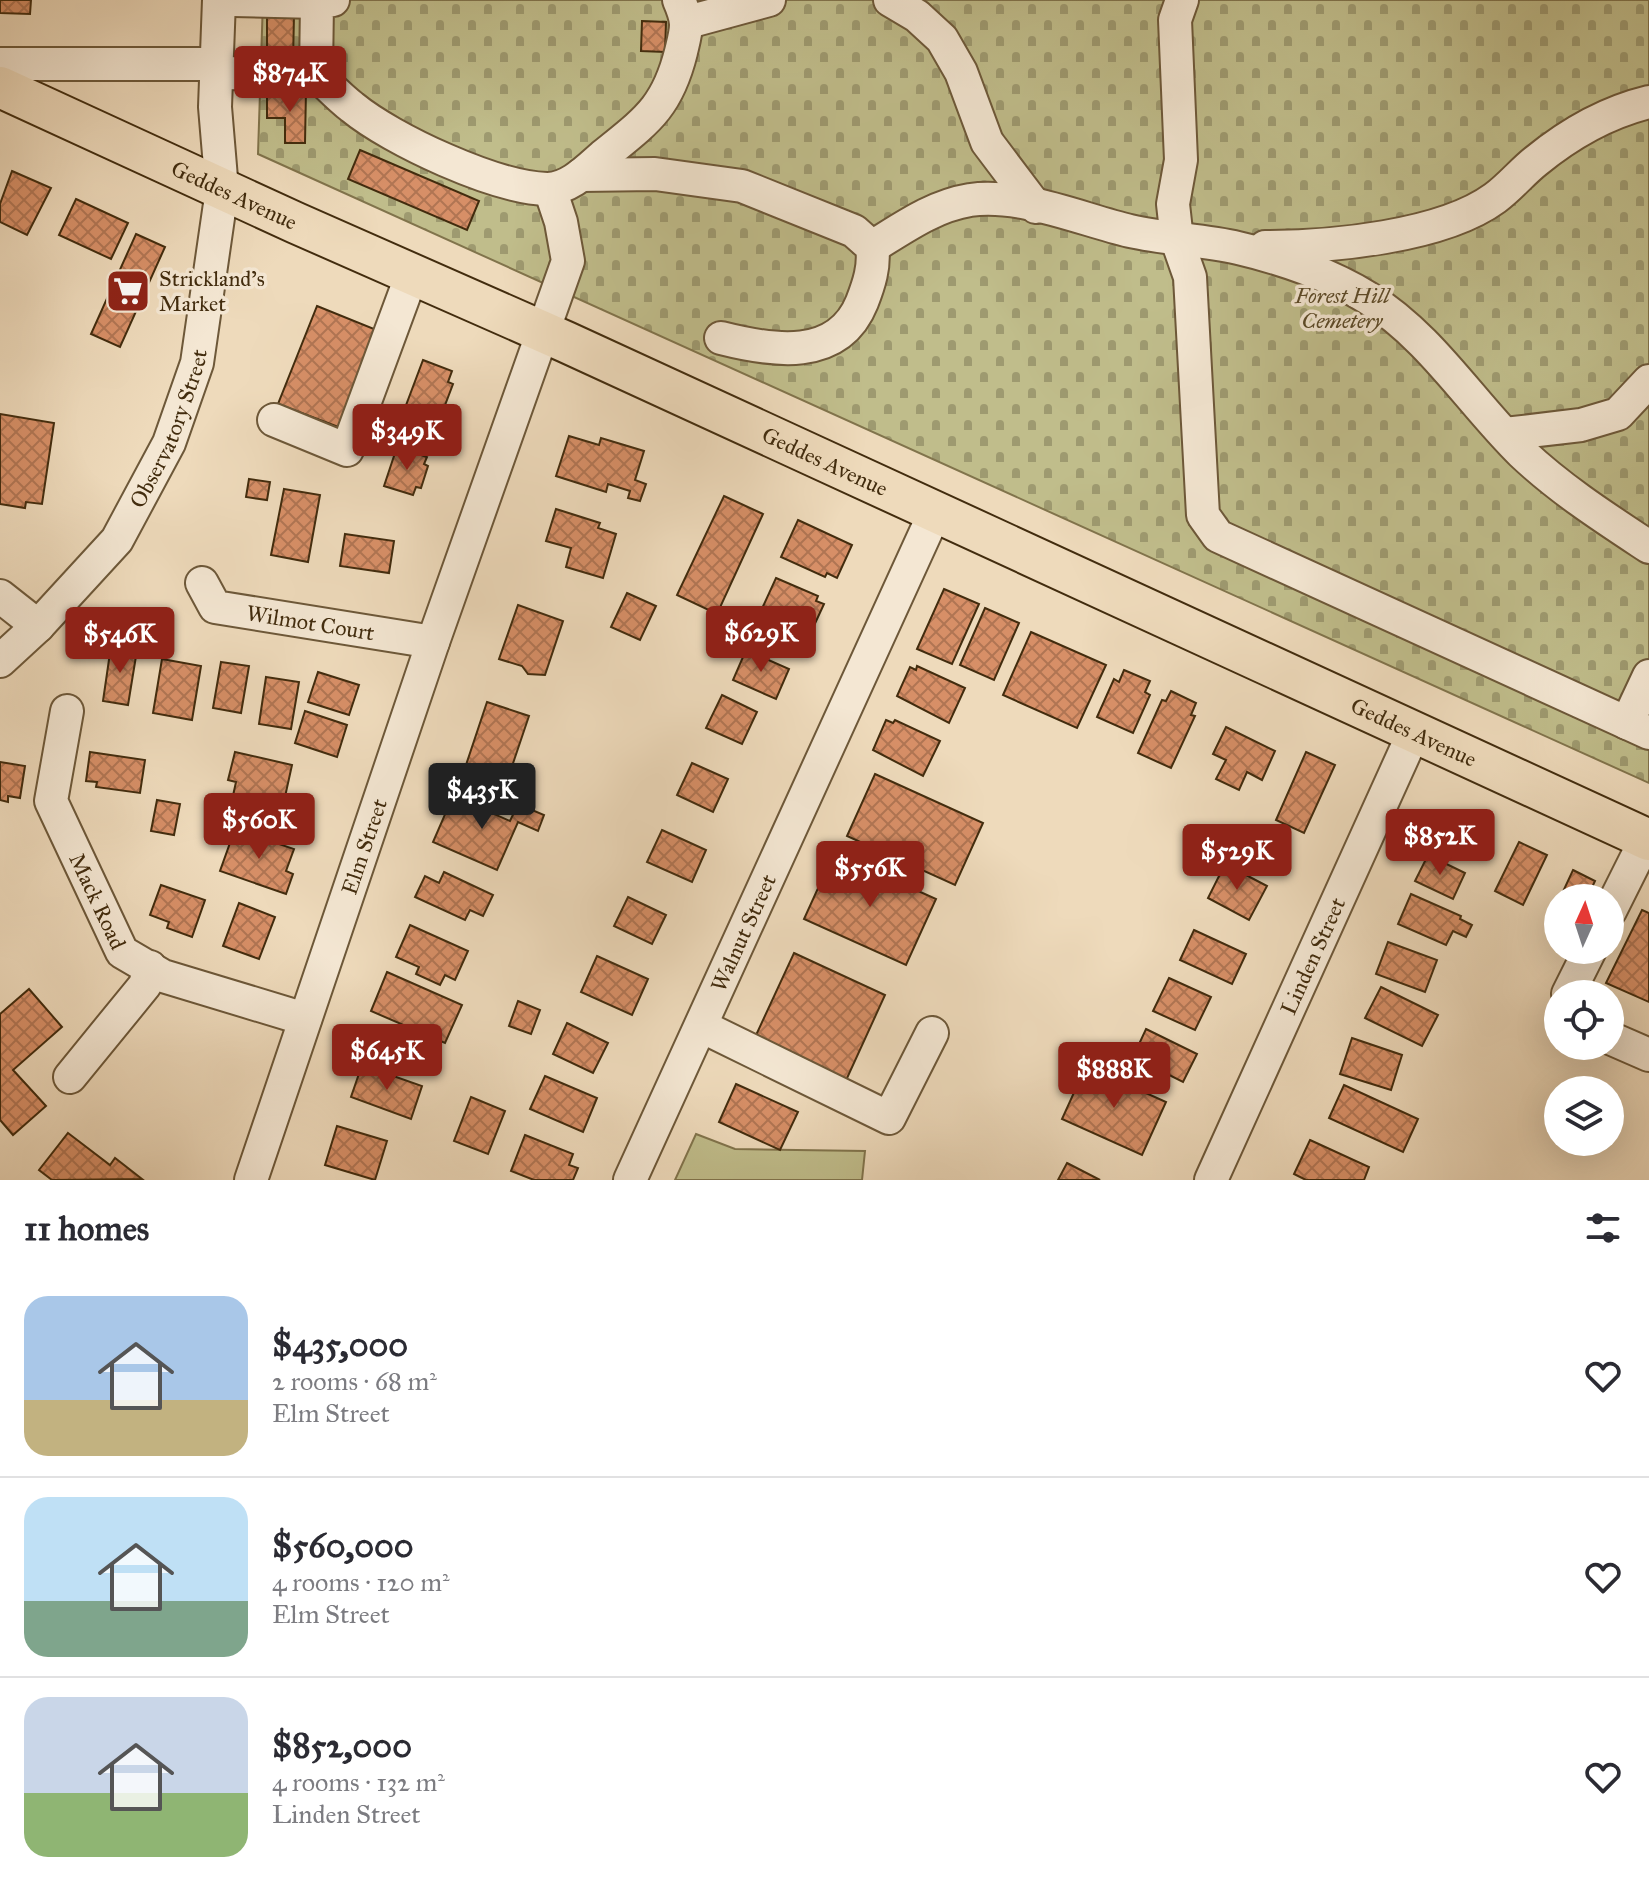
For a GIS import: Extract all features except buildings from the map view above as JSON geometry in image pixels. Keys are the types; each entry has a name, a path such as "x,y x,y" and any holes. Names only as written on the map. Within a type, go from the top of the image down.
{"main road":[{"name":"Geddes Avenue","path":"0,87 222,190 544,332 1648,839"}],"street":[{"name":"Observatory Street","path":"0,661 38,626 117,540 169,443 197,363 222,190 216,68 219,0"},
{"path":"233,0 325,1 316,74"},
{"path":"0,64 216,68 316,74 352,107 408,141 512,185 550,189 568,184 581,175 647,119 672,86 684,11 769,0"},
{"path":"890,0 917,16 942,39 961,72 987,142 1036,207"},
{"path":"1182,0 1175,20 1181,160 1173,204 1177,240 1190,277 1203,515 1218,536 1638,728 1649,676"},
{"path":"872,247 919,218 958,203 992,200 1036,207 1177,240 1238,248 1307,247 1434,226 1494,199 1537,160 1595,121 1649,102"},
{"path":"581,175 655,174 742,186 854,231 872,247"},
{"name":"Elm Street","path":"251,1180 433,642 568,261 561,222 550,189"},
{"path":"721,338 787,350 822,344 838,335 858,311 867,291 872,247"},
{"path":"1238,248 1308,271 1368,298 1409,330 1505,434 1587,507 1649,547"},
{"path":"274,420 347,450 412,274"},
{"path":"1505,434 1581,425 1618,414 1649,381"},
{"name":"Walnut Street","path":"630,1180 935,512"},
{"name":"Wilmot Court","path":"202,583 215,607 433,642"},
{"path":"0,596 38,626"},
{"name":"Mack Road","path":"67,711 51,801 122,952 163,976 305,1019"},
{"name":"Linden Street","path":"1211,1180 1414,732"},
{"path":"1624,884 1648,839"},
{"path":"70,1077 145,985 150,967"},
{"path":"701,1026 889,1118 932,1033"},
{"path":"1624,1044 1649,1055"}],"green space":[{"name":"Forest Hill Cemetery","path":"263,0 1649,0 1649,783 258,154"},
{"path":"696,1134 735,1149 865,1151 862,1180 675,1180"}],"place":[{"name":"Strickland's Market","path":"128,291"}]}
